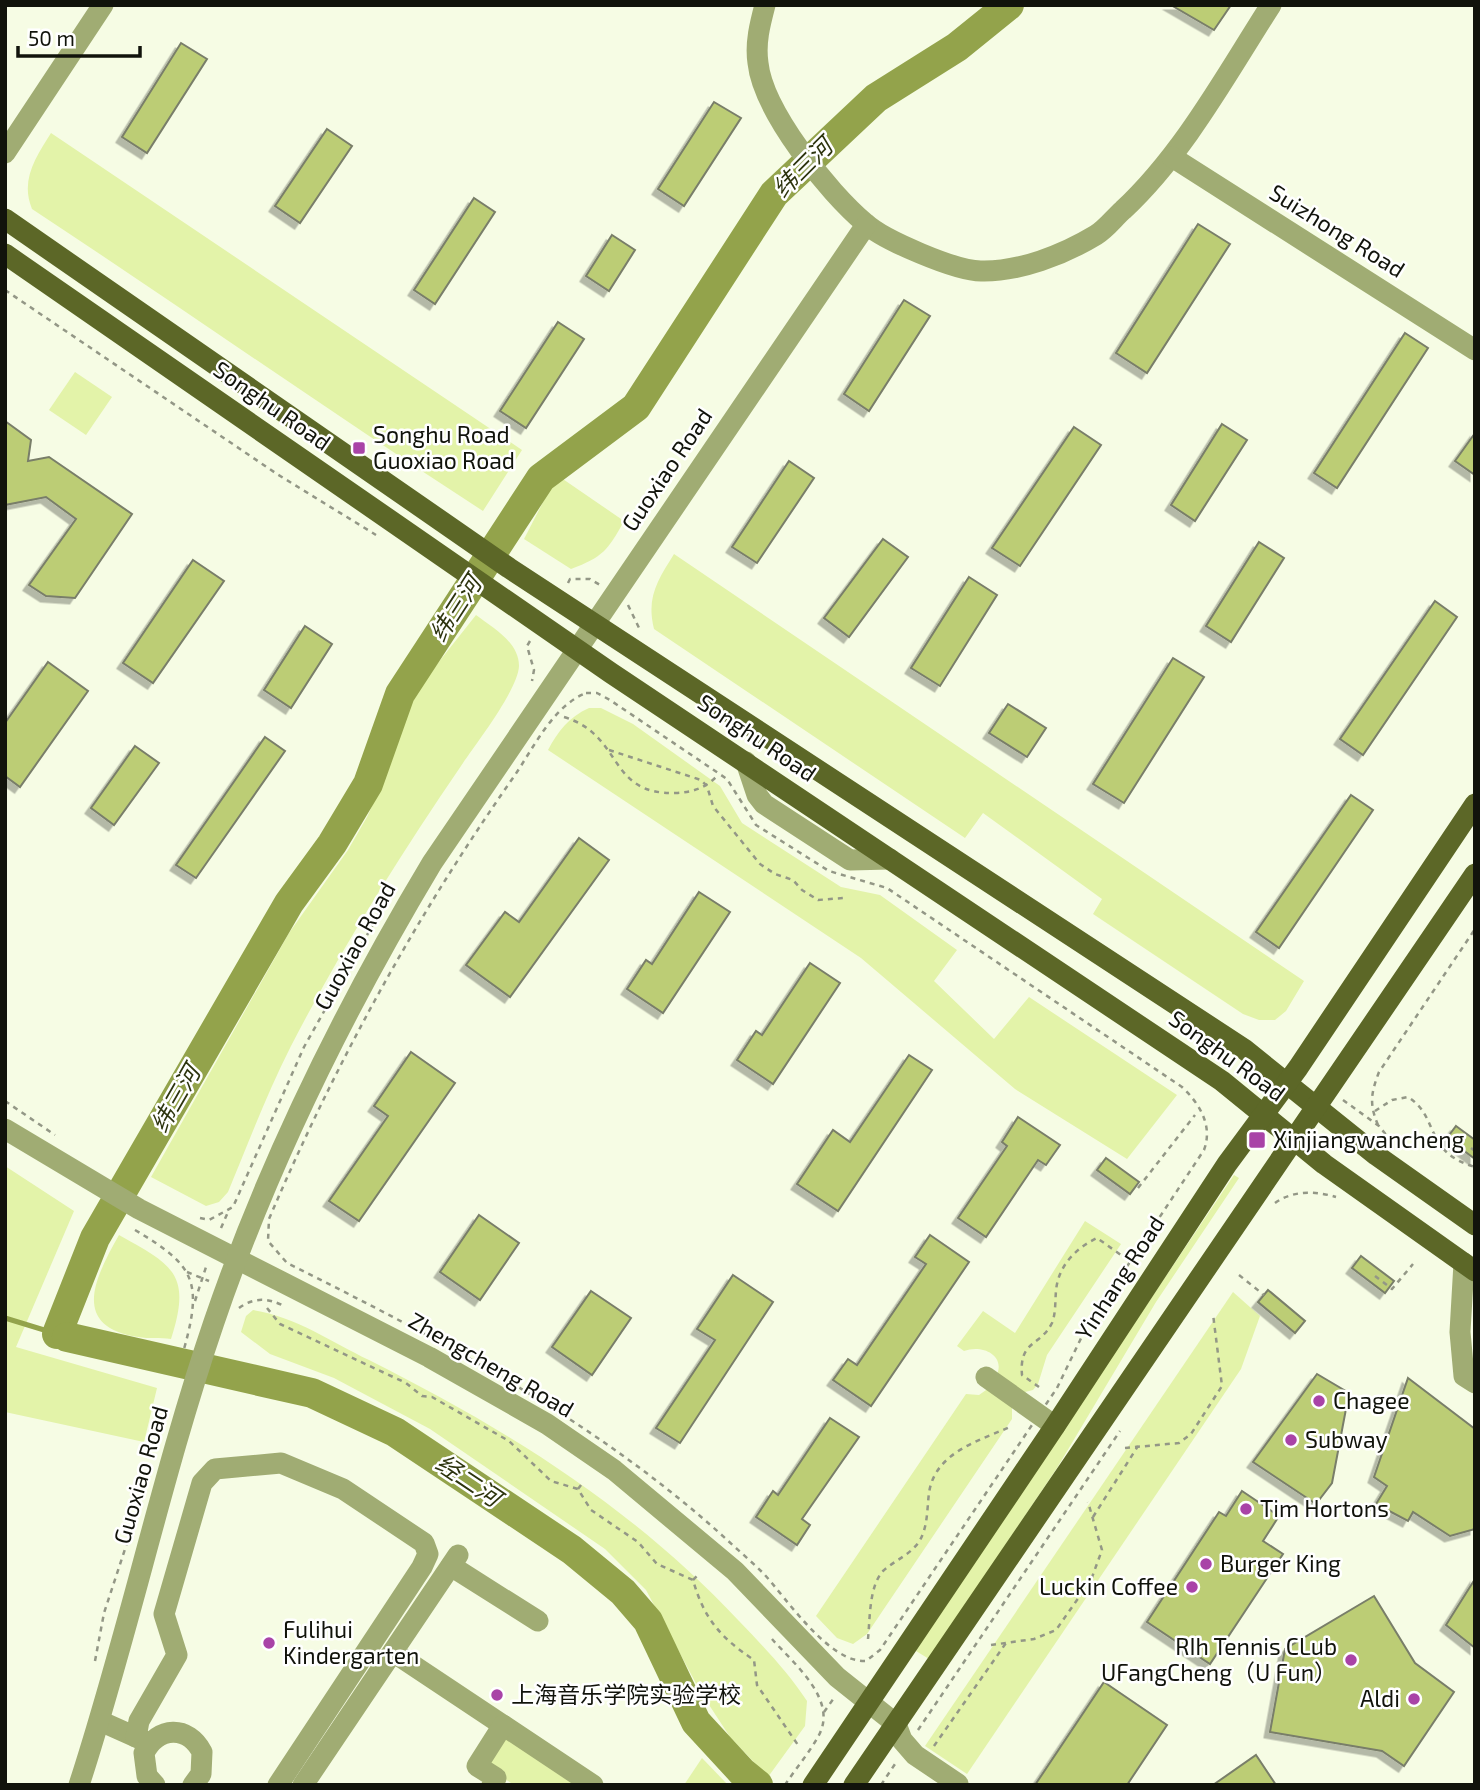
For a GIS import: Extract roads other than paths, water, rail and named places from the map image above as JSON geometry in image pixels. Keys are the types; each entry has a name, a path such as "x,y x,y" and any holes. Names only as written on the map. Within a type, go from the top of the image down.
{"main road":[{"name":"Songhu Road","path":"5,219 509,568 1237,1044 1287,1081 1376,1155 1475,1225"},
{"name":"Songhu Road","path":"5,254 577,649 1222,1081 1344,1178 1470,1267"},
{"name":"Yinhang Road","path":"816,1781 1047,1421 1262,1112 1287,1081 1475,804"},
{"path":"854,1785 1315,1104 1475,874"}],"street":[{"path":"5,153 103,5"},
{"path":"765,5 758,30 757,64 774,108 798,149 866,225 948,266 979,272 1050,258 1097,234 1136,198 1172,157 1271,5"},
{"name":"Suizhong Road","path":"1172,157 1475,350"},
{"name":"Guoxiao Road","path":"79,1785 100,1721 184,1423 204,1320 237,1260 297,1118 384,944 432,863 866,225"},
{"name":"Zhengcheng Road","path":"5,1129 84,1178 133,1217 237,1260 429,1357 547,1424 614,1470 735,1571 836,1677 896,1724"},
{"path":"1470,1267 1464,1376 1475,1383"},
{"path":"1465,1320 1475,1349"},
{"path":"986,1377 1047,1421"},
{"path":"155,1785 147,1776 143,1763 143,1740 139,1721 177,1655 164,1614 202,1483 215,1469 281,1463 343,1489 424,1543 428,1554 278,1785"},
{"path":"303,1785 455,1561 538,1620"},
{"path":"393,1652 593,1785"},
{"path":"100,1721 143,1740 174,1731 189,1735 197,1742 204,1762 201,1774 193,1785"},
{"path":"896,1724 906,1746 958,1784"},
{"path":"492,1785 496,1778 477,1766 503,1725"}],"waterway":[{"name":"纬三河","path":"57,1334 95,1238 289,903 332,844 368,784 400,694 541,478 636,407 774,194 876,98 957,47 1009,5"},
{"name":"纬三河","path":"5,1318 67,1337"},
{"name":"经二河","path":"67,1337 312,1393 395,1432 572,1550 623,1592 648,1621 696,1722 742,1772 758,1785"}],"place":[{"name":"Songhu Road Guoxiao Road","path":"359,448"},
{"name":"Xinjiangwancheng","path":"1257,1140"},
{"name":"Chagee","path":"1319,1401"},
{"name":"Subway","path":"1291,1440"},
{"name":"Tim Hortons","path":"1246,1509"},
{"name":"Burger King","path":"1206,1564"},
{"name":"Luckin Coffee","path":"1192,1587"},
{"name":"Fulihui Kindergarten","path":"269,1643"},
{"name":"RIh Tennis CLub UFangCheng（U Fun）","path":"1351,1660"},
{"name":"上海音乐学院实验学校","path":"497,1695"},
{"name":"Aldi","path":"1414,1699"}]}
